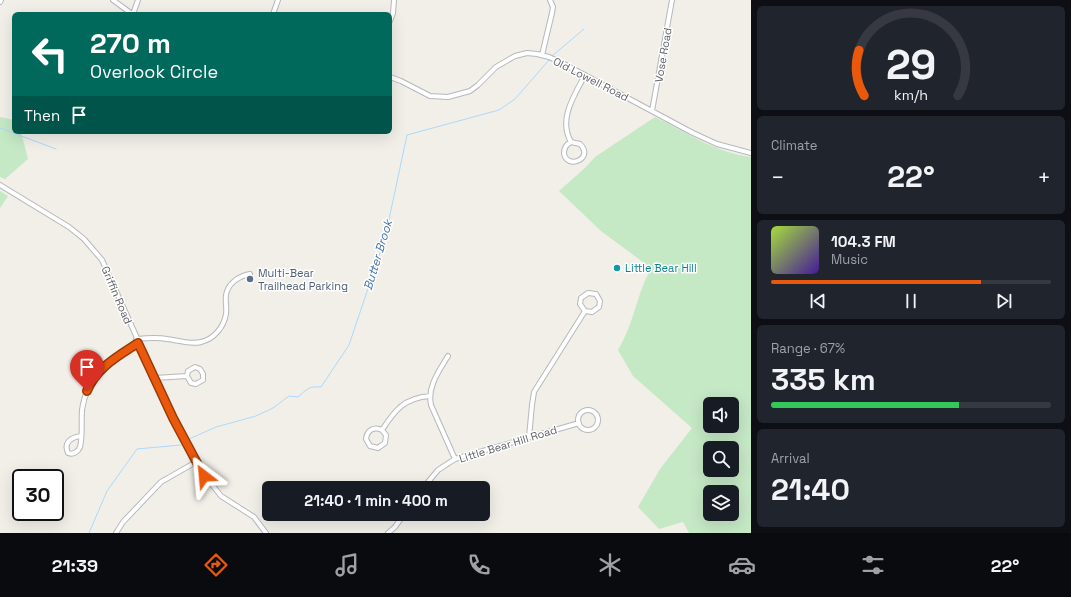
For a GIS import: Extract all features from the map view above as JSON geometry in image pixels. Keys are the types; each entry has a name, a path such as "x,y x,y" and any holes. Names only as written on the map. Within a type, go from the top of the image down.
{"street":[{"path":"113,0 130,12"},
{"path":"134,12 138,0"},
{"path":"274,12 278,0"},
{"path":"392,16 394,0"},
{"path":"542,55 552,14 553,7 550,0"},
{"name":"Vose Road","path":"652,111 672,0"},
{"name":"Old Lowell Road","path":"392,78 430,96 448,97 470,90 478,85 496,66 515,56 527,53 542,55 585,75 693,133 717,144 751,153"},
{"path":"571,142 566,132 567,115 570,103 585,75"},
{"path":"571,142 577,142 582,146 584,155 580,160 570,161 565,156 564,150 571,142"},
{"name":"Griffin Road","path":"0,185 69,227 94,249 107,270 137,341 173,418 204,476 221,496 254,517 266,533"},
{"path":"81,436 71,438 66,449 68,453 74,453 81,445 83,403 93,380 104,366 137,341 162,338 192,343 201,342 211,338 219,331 225,320 226,294 228,289 236,280 242,276 250,274"},
{"path":"588,293 596,294 600,301 598,309 592,312 585,311 581,306 581,298 588,293"},
{"path":"529,437 532,401 537,386 585,311"},
{"path":"448,356 436,376 430,396 431,406 455,459"},
{"path":"195,367 202,370 204,376 201,382 194,384 189,382 187,376 188,371 195,367"},
{"path":"154,378 187,376"},
{"path":"382,430 395,411 403,404 417,398 430,396"},
{"path":"586,410 592,410 598,418 598,424 596,427 589,430 583,428 579,422 580,413 586,410"},
{"name":"Little Bear Hill Road","path":"429,481 438,470 455,459 579,422"},
{"path":"374,428 382,430 386,435 385,443 378,448 370,446 366,439 369,432 374,428"},
{"path":"116,533 123,522 161,482 196,462"},
{"path":"388,533 399,521"}],"green space":[{"path":"0,117 12,120 12,134 22,134 28,159 5,179 0,177"},
{"path":"655,117 713,147 738,155 751,157 751,533 689,533 683,522 659,529 638,507 660,469 692,428 633,376 618,350 651,268 601,231 559,191 595,157"},
{"path":"0,191 8,196 0,208"}],"waterway":[{"name":"Butter Brook","path":"552,56 584,29"},
{"name":"Butter Brook","path":"189,439 216,427 256,416 273,408 289,396 298,397 308,389 321,387 349,345 385,238 407,135 499,110 515,99 549,60"},
{"path":"0,128 12,132"},
{"path":"16,134 56,149"},
{"name":"Butter Brook","path":"89,533 107,491 137,449 181,445"}],"place":[{"name":"Little Bear Hill","path":"617,268"},
{"name":"Multi-Bear Trailhead Parking","path":"250,279"}],"route":[{"path":"87,391 98,372 104,366 138,343 173,418 204,476"}]}
